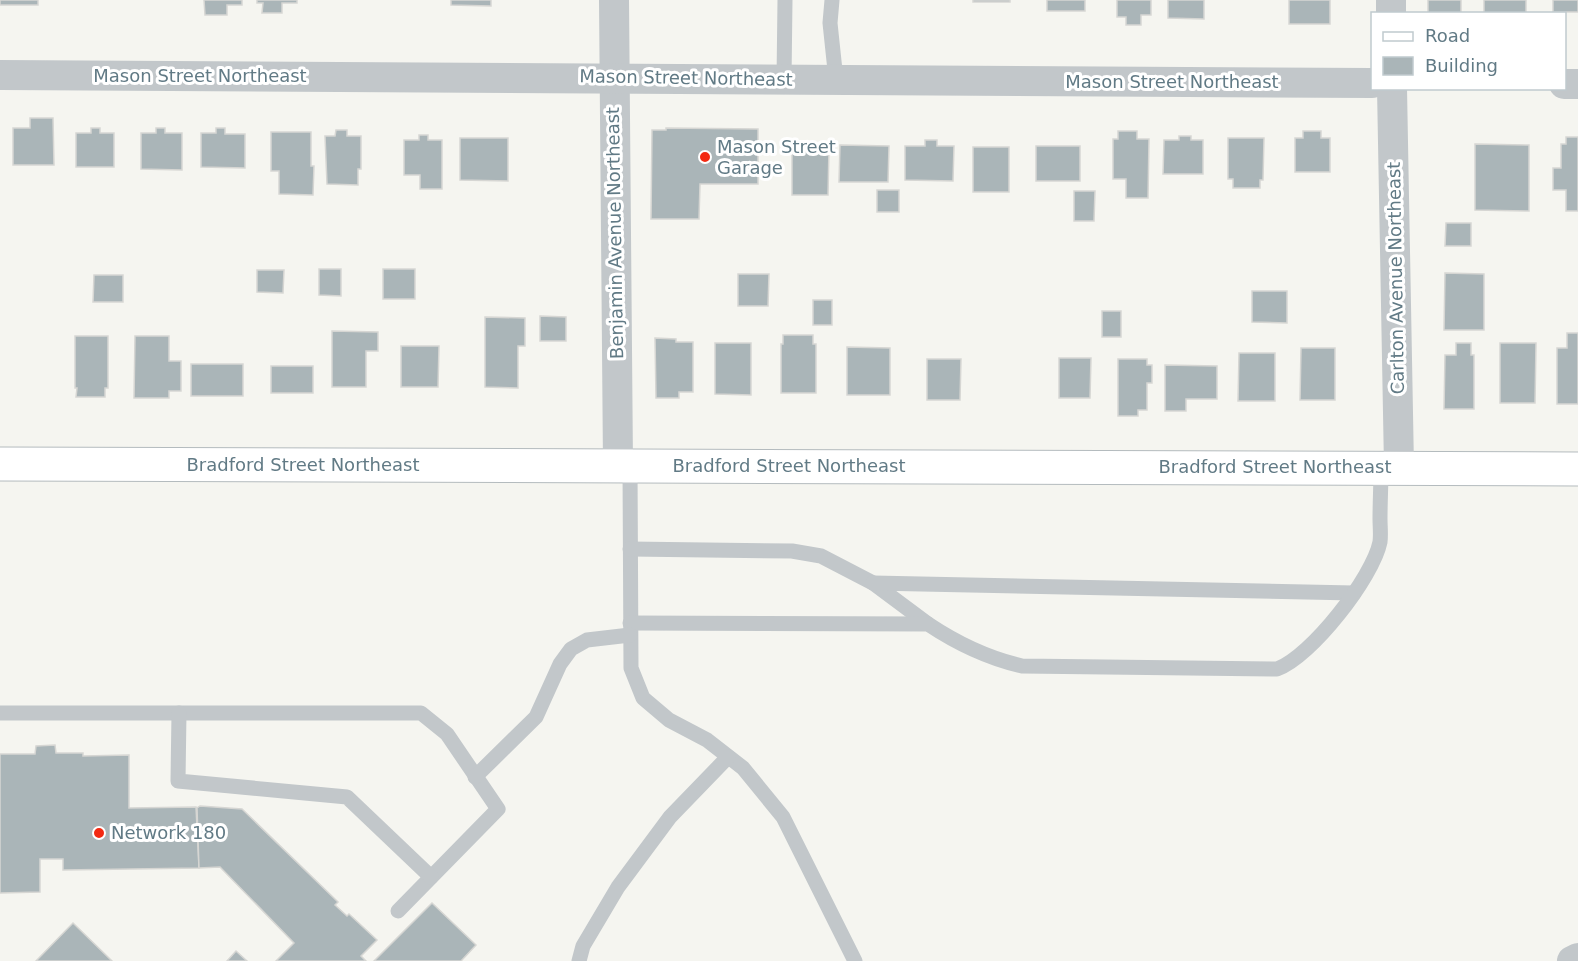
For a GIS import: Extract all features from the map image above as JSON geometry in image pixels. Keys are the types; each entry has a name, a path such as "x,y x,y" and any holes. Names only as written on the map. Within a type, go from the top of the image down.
{"street":[{"name":"Benjamin Avenue Northeast","path":"614,0 624,466"},
{"name":"Mason Street Northeast","path":"0,75 1371,83"},
{"name":"Carlton Avenue Northeast","path":"1390,468 1392,90"},
{"name":"Bradford Street Northeast","path":"0,464 1578,469"},
{"path":"1572,961 1578,958"}],"lane":[{"path":"784,80 785,0"},
{"path":"832,0 830,23 836,80"},
{"path":"624,466 630,549 631,668 643,698 669,720 707,740 743,768 783,817 855,961"},
{"path":"630,549 807,552 820,556 873,583 955,642 988,657 1022,666 1277,669 1288,665 1306,651 1354,592 1370,567 1380,542 1390,468"},
{"path":"873,583 1354,592"},
{"path":"475,777 536,717 560,664 571,649 587,640 630,629 928,624"},
{"path":"0,713 421,714 447,734 498,809 398,911"},
{"path":"179,714 178,781 347,797 431,877"},
{"path":"579,961 583,946 618,887 670,817 728,757"}],"building":[{"path":"0,0 38,0 38,5 0,5"},
{"path":"204,0 242,0 242,5 227,5 227,15 205,15"},
{"path":"257,0 297,0 297,3 282,3 282,13 262,13 263,3 257,3"},
{"path":"451,0 491,0 491,6 451,5"},
{"path":"973,0 1010,0 1010,2 973,2"},
{"path":"1047,0 1085,0 1085,11 1047,11"},
{"path":"1117,0 1151,0 1151,15 1141,15 1141,25 1126,25 1126,17 1117,17"},
{"path":"1168,0 1204,0 1204,19 1168,18"},
{"path":"1289,0 1330,0 1330,24 1289,24"},
{"path":"1428,0 1461,0 1461,12 1428,12"},
{"path":"1484,0 1526,0 1526,12 1484,12"},
{"path":"1553,0 1578,0 1578,12 1553,12"},
{"path":"30,118 53,118 54,165 13,165 13,128 30,128"},
{"path":"91,128 100,128 100,133 114,133 114,167 76,167 76,133 91,133"},
{"path":"156,128 165,128 165,133 182,133 182,170 141,169 141,133 156,133"},
{"path":"216,128 225,128 225,134 245,134 245,168 201,167 201,133 216,133"},
{"name":"Mason Street Garage","path":"666,128 758,129 758,184 700,184 699,219 651,219 652,130 666,130"},
{"path":"336,130 347,130 347,136 361,136 361,169 358,169 358,185 327,184 325,136 335,136"},
{"path":"1118,131 1137,131 1137,139 1149,139 1148,198 1126,198 1126,179 1113,179 1113,139 1118,139"},
{"path":"1303,131 1321,131 1321,138 1330,138 1330,172 1295,172 1295,138 1303,138"},
{"path":"271,132 311,132 311,166 314,166 313,195 279,194 279,171 271,171"},
{"path":"419,135 428,135 428,140 442,140 442,189 420,189 420,175 404,175 404,140 419,140"},
{"path":"1179,136 1191,136 1191,140 1203,140 1203,174 1163,174 1164,140 1179,140"},
{"path":"1566,137 1578,137 1578,211 1566,211 1566,190 1553,190 1553,168 1561,168 1561,144 1566,144"},
{"path":"460,138 508,138 508,181 460,180"},
{"path":"1228,138 1264,138 1263,180 1260,180 1260,188 1233,188 1233,179 1228,179"},
{"path":"925,140 937,140 937,146 954,146 953,181 905,180 905,146 925,146"},
{"path":"1475,144 1529,145 1529,211 1475,210"},
{"path":"840,145 889,146 888,182 839,182"},
{"path":"1036,146 1080,146 1080,181 1036,181"},
{"path":"792,147 829,147 828,195 792,195"},
{"path":"973,147 1009,147 1009,192 973,192"},
{"path":"877,190 899,190 899,212 877,212"},
{"path":"1074,191 1095,191 1094,221 1074,221"},
{"path":"1446,223 1471,223 1471,246 1445,246"},
{"path":"319,269 341,269 341,296 319,295"},
{"path":"383,269 415,269 415,299 383,299"},
{"path":"257,270 284,270 283,293 257,292"},
{"path":"1445,273 1484,274 1484,330 1444,330"},
{"path":"738,274 769,274 768,306 738,306"},
{"path":"94,275 123,275 123,302 93,302"},
{"path":"1252,291 1287,291 1287,323 1252,322"},
{"path":"813,300 832,300 832,325 813,325"},
{"path":"1102,311 1121,311 1121,337 1102,337"},
{"path":"540,316 566,317 566,341 540,341"},
{"path":"485,317 525,318 525,346 518,346 518,388 485,387"},
{"path":"332,331 378,332 378,351 366,351 366,387 332,387"},
{"path":"1567,333 1578,333 1578,404 1557,404 1557,348 1567,348"},
{"path":"783,335 813,335 813,344 816,344 816,393 781,393"},
{"path":"75,336 108,336 108,388 105,388 105,397 76,397"},
{"path":"135,336 169,336 169,361 181,361 181,391 169,391 169,398 134,398"},
{"path":"655,338 693,342 693,392 679,392 679,398 656,398"},
{"path":"715,343 751,343 751,395 715,394"},
{"path":"1456,343 1471,343 1471,355 1474,355 1474,409 1444,409 1445,355 1456,355"},
{"path":"1500,343 1536,343 1535,403 1500,403"},
{"path":"401,346 439,346 438,387 401,387"},
{"path":"847,347 890,348 890,395 847,395"},
{"path":"1301,348 1335,348 1335,400 1300,400"},
{"path":"1239,353 1275,353 1275,401 1238,401"},
{"path":"1059,358 1091,358 1090,398 1059,398"},
{"path":"927,359 961,359 960,400 927,400"},
{"path":"1118,359 1147,359 1147,365 1152,365 1152,383 1147,383 1147,410 1138,410 1138,416 1118,416"},
{"path":"191,364 243,364 243,396 191,396"},
{"path":"1165,365 1217,366 1217,399 1186,399 1186,411 1165,411"},
{"path":"271,366 313,366 313,393 271,393"},
{"name":"Network 180","path":"55,745 56,753 83,753 83,756 129,755 129,808 196,807 199,868 63,870 63,859 40,859 40,892 0,893 0,754 35,754 36,746"},
{"path":"200,806 242,809 338,902 335,905 347,916 349,914 377,940 361,956 366,961 276,961 294,943 220,867 199,868 197,808"},
{"path":"432,903 476,945 461,961 374,961"},
{"path":"73,923 112,961 36,961"},
{"path":"236,951 247,961 227,961"}],"place":[{"name":"Mason Street Garage","path":"705,157"},
{"name":"Network 180","path":"99,833"}]}
